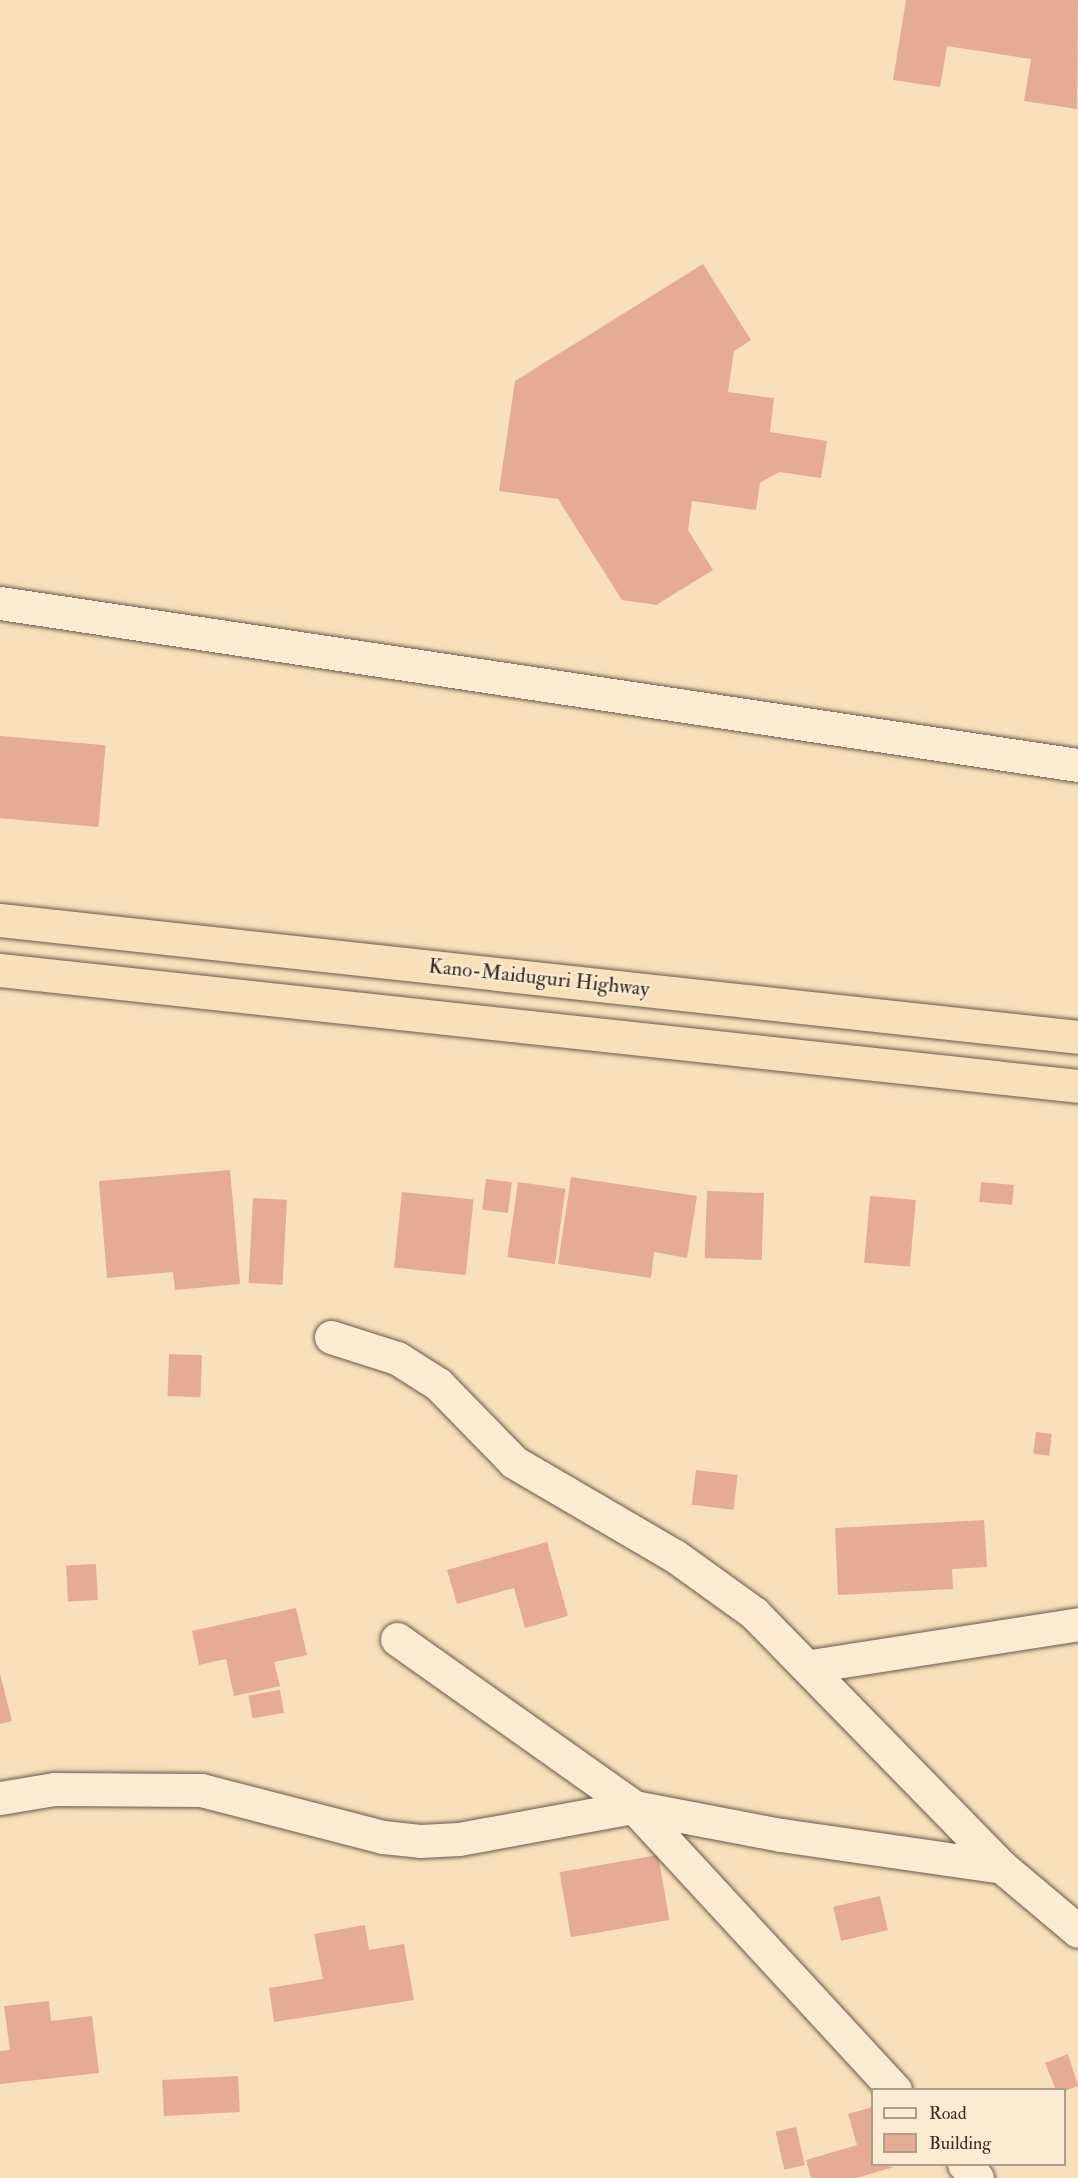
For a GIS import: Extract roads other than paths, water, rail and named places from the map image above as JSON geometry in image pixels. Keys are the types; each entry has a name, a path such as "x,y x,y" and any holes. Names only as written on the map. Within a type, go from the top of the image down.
{"highway":[{"name":"Kano-Maiduguri Highway","path":"0,920 1078,1036"},
{"path":"0,970 1078,1086"}],"street":[{"path":"0,603 1078,765"},
{"path":"331,1337 397,1358 438,1384 514,1462 675,1556 754,1613 811,1666 1002,1867 1078,1931"},
{"path":"811,1666 1078,1624"},
{"path":"397,1639 634,1807 893,2088"},
{"path":"0,1798 54,1789 201,1790 383,1837 420,1841 459,1839 634,1807 781,1835 1002,1867"},
{"path":"966,2166 977,2178"}]}
